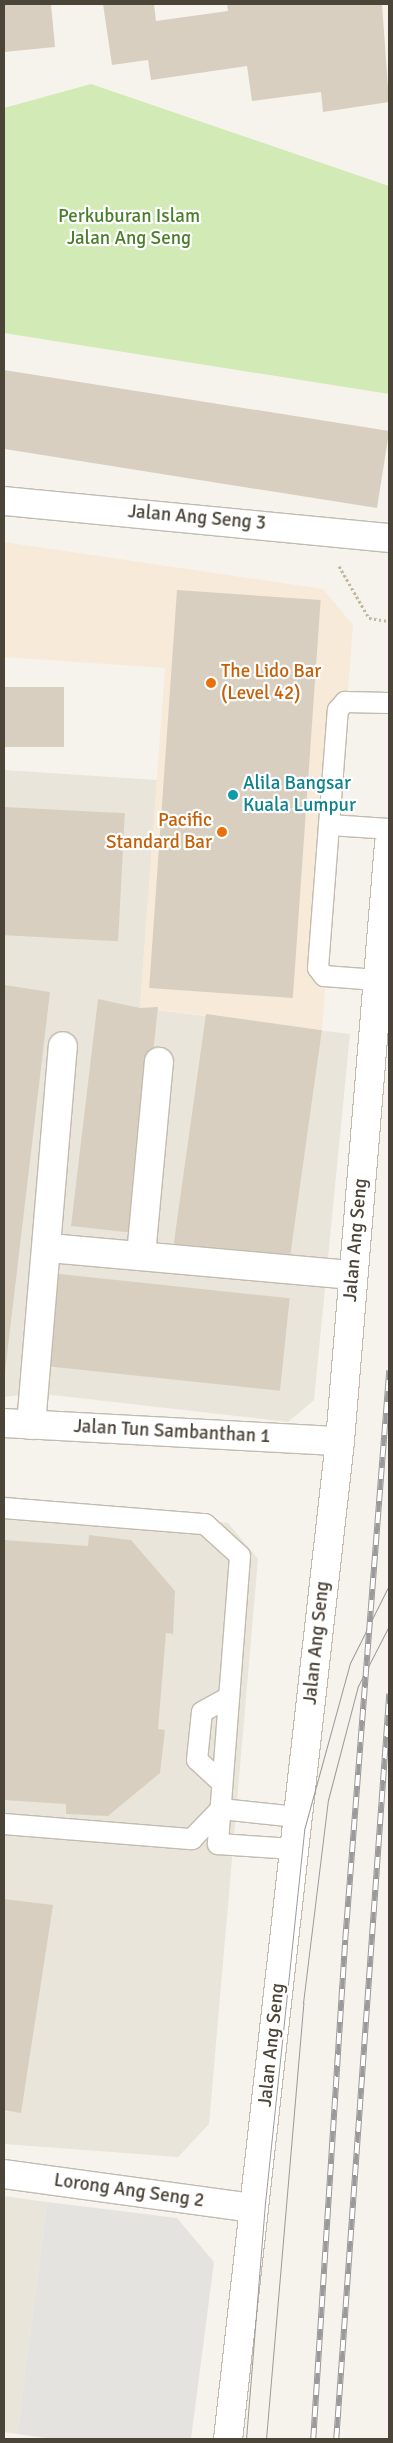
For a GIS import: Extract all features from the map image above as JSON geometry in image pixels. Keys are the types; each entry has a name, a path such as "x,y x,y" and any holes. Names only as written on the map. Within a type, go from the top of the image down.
{"street":[{"name":"Jalan Ang Seng 3","path":"4,501 389,538"},
{"name":"Jalan Ang Seng","path":"228,2439 340,1441 389,844"},
{"path":"31,1425 49,1248 63,1046"},
{"path":"141,1255 159,1062"},
{"path":"49,1248 353,1274"},
{"name":"Jalan Tun Sambanthan 1","path":"4,1423 340,1441"},
{"name":"Lorong Ang Seng 2","path":"4,2174 253,2208"}],"lane":[{"path":"377,980 324,976 318,968 338,710 345,702 389,703"},
{"path":"329,826 389,829"},
{"path":"4,1508 205,1524 240,1556 218,1844 294,1849"},
{"path":"222,1783 197,1760 202,1712 229,1697"},
{"path":"221,1809 297,1817"},
{"path":"4,1824 192,1839 221,1809"}],"path":[{"path":"337,562 369,618 389,620"}],"shaded area":[{"path":"4,542 323,589 353,625 322,1030 140,1008 165,668 4,657"},
{"path":"4,770 157,780 140,1008 350,1034 314,1400 288,1422 35,1393 4,1397"},
{"path":"4,1496 228,1523 258,1559 209,2124 178,2157 4,2144"},
{"path":"4,2196 47,2202 17,2434 4,2432"},
{"path":"47,2202 177,2218 214,2262 191,2439 52,2439 17,2434"}],"green space":[{"name":"Perkuburan Islam Jalan Ang Seng","path":"91,84 389,186 389,394 4,333 4,108"}],"building":[{"path":"4,4 51,4 55,47 4,52"},
{"path":"103,4 154,4 156,21 228,11 227,4 382,4 389,102 323,112 321,92 252,101 247,66 151,80 148,60 112,65"},
{"path":"4,370 389,431 377,508 4,449"},
{"name":"Alila Bangsar Kuala Lumpur","path":"177,590 321,600 293,998 149,988"},
{"path":"4,687 64,687 64,747 4,747"},
{"path":"4,807 125,813 118,941 4,935"},
{"path":"4,985 50,992 5,1372 4,1372"},
{"path":"98,999 140,1008 158,1007 134,1233 71,1226"},
{"path":"206,1014 322,1030 288,1270 172,1254"},
{"path":"50,1273 290,1298 280,1391 40,1365"},
{"path":"89,1535 131,1540 175,1591 173,1634 166,1633 158,1729 165,1730 160,1773 108,1816 66,1814 66,1804 4,1800 4,1540 88,1546"},
{"path":"4,1899 53,1905 21,2113 4,2110"}],"tram line":[{"path":"246,2439 265,2203 304,1830 350,1663 389,1585"},
{"path":"266,2439 303,2003 328,1800 358,1686 389,1626"}],"railway":[{"path":"313,2439 345,1940 389,1371"},
{"path":"336,2439 389,1694"}],"place":[{"name":"The Lido Bar (Level 42)","path":"211,683"},
{"name":"Alila Bangsar Kuala Lumpur","path":"233,795"},
{"name":"Pacific Standard Bar","path":"222,832"}]}
